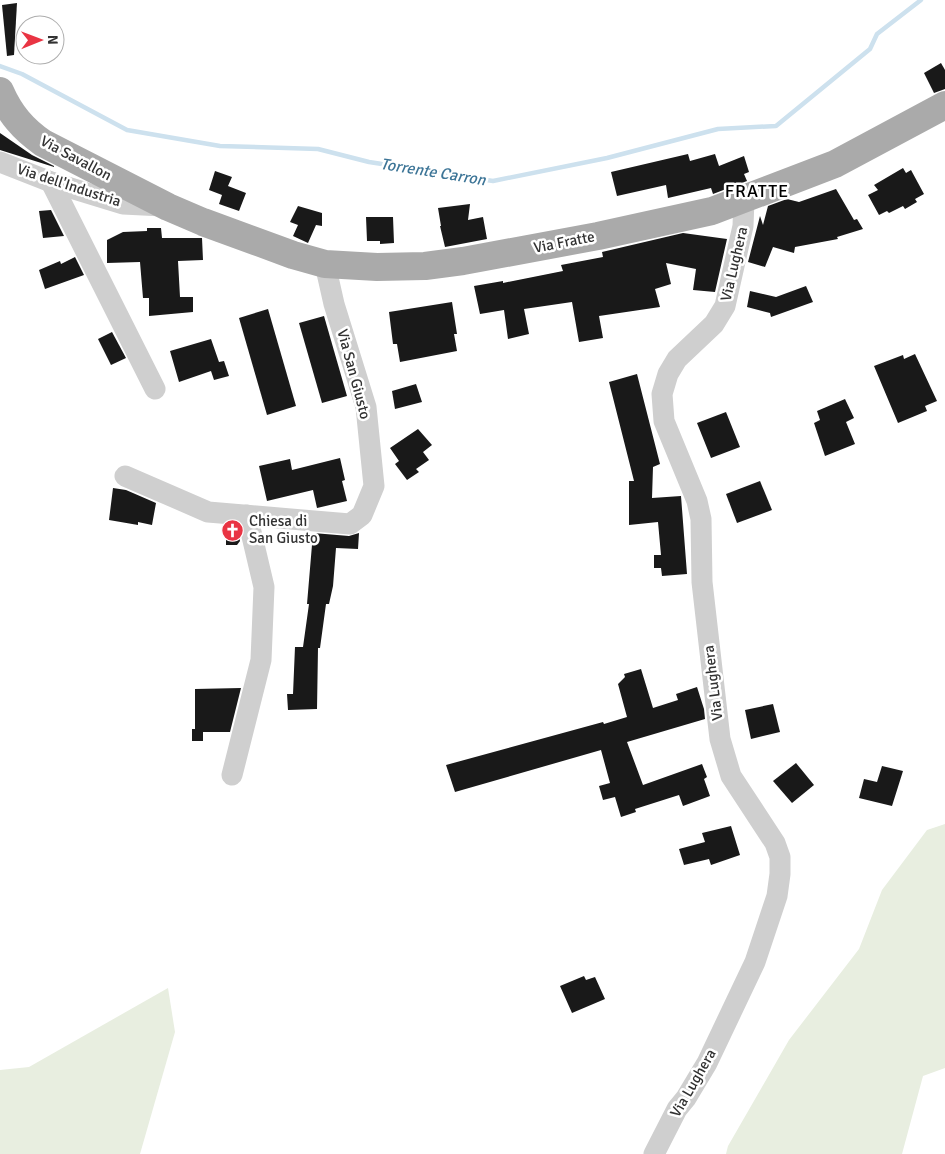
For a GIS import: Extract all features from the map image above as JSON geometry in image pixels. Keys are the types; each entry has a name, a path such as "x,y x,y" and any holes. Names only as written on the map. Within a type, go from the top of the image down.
{"main road":[{"name":"Via Savallon","path":"6,102 26,130 43,143 168,207"},
{"name":"Via Fratte","path":"168,207 293,255 325,264 396,267 424,266 463,261 676,220 712,211 847,158 945,105"}],"street":[{"name":"Via dell'Industria","path":"0,162 51,182 122,204 168,207"},
{"path":"51,182 155,389"},
{"name":"Via Lughera","path":"654,1154 677,1109 686,1098 707,1062 755,962 777,896 780,874 780,857 775,843 731,776 720,739 702,582 701,519 697,501 664,421 662,394 668,374 677,359 714,324 725,306 743,226 744,199"},
{"name":"Via San Giusto","path":"125,476 208,512 350,524 362,515 374,486 366,407 334,304 325,264"},
{"path":"232,775 261,660 264,587 247,515"}],"shaded area":[{"path":"945,824 945,1068 923,1076 902,1154 726,1154 728,1146 789,1040 859,949 882,890 927,830"},
{"path":"168,988 175,1032 140,1154 0,1154 0,1070 29,1067"}],"building":[{"path":"17,3 14,55 7,56 2,5"},
{"path":"941,63 945,70 945,89 934,93 924,73"},
{"path":"0,133 32,155 54,167 0,150"},
{"path":"688,154 690,161 715,154 719,166 744,156 749,172 744,174 747,181 713,194 711,188 668,198 666,185 617,196 611,172"},
{"path":"903,168 906,173 911,170 924,194 915,199 917,202 905,209 903,206 889,213 887,211 879,215 868,195 878,190 874,185"},
{"path":"215,171 232,177 228,186 246,193 239,211 219,204 222,195 209,190"},
{"path":"836,189 854,220 857,219 863,229 837,237 838,239 795,247 794,253 773,247 765,267 748,262 760,216 763,225 768,206 787,199 799,202"},
{"path":"470,204 468,220 483,217 487,239 445,247 438,208"},
{"path":"298,206 322,213 322,226 316,225 308,243 293,236 298,225 290,222"},
{"path":"51,210 64,236 43,238 39,211"},
{"path":"366,217 393,217 394,243 380,244 380,241 367,241"},
{"path":"147,228 161,228 162,238 202,238 203,260 178,261 180,297 193,297 193,312 149,316 149,298 143,298 140,262 107,263 107,240 123,232 147,231"},
{"path":"683,233 727,239 715,292 693,290 696,269 666,263 671,284 655,289 660,307 599,316 603,338 579,342 572,302 524,309 529,334 508,339 504,310 480,314 474,286 503,281 503,283 563,271 561,265 603,257 602,252"},
{"path":"75,257 84,275 45,289 39,270 60,261 61,264"},
{"path":"806,286 813,302 771,317 770,313 747,307 750,291 776,297"},
{"path":"452,302 457,334 454,334 457,351 400,362 397,344 393,344 389,312"},
{"path":"268,309 296,406 267,415 239,318"},
{"path":"324,316 347,396 322,403 299,323"},
{"path":"112,332 126,358 111,365 98,339"},
{"path":"211,339 219,362 224,361 229,376 214,380 211,371 179,382 170,351"},
{"path":"915,354 937,401 925,406 927,411 898,423 874,366 903,355 904,359"},
{"path":"637,374 660,464 653,467 652,498 681,496 687,574 662,576 661,568 654,568 654,555 661,555 658,522 629,525 629,481 634,481 609,382"},
{"path":"416,384 422,402 395,409 392,391"},
{"path":"845,399 854,418 846,422 855,444 825,456 814,423 820,420 817,411"},
{"path":"726,412 740,447 711,458 697,423"},
{"path":"418,429 432,445 423,452 429,460 416,469 419,472 407,480 395,464 399,461 390,448"},
{"path":"340,458 345,480 342,481 347,501 317,508 313,490 267,501 259,466 290,459 292,470"},
{"path":"760,481 772,510 737,523 726,494"},
{"path":"113,488 126,490 156,503 152,525 138,522 138,525 109,520"},
{"name":"Chiesa di San Giusto","path":"226,526 237,527 240,541 237,545 226,545"},
{"path":"313,533 349,536 359,533 358,549 336,548 333,586 329,604 326,604 320,648 318,648 317,709 288,710 287,694 293,694 295,647 303,647 309,604 307,604"},
{"path":"641,669 653,708 678,700 676,694 697,687 705,719 627,742 643,785 702,764 707,777 704,779 710,796 683,806 679,795 635,809 636,812 621,817 615,797 603,800 599,786 610,783 601,750 455,792 446,765 627,717 618,684 625,677 624,674"},
{"path":"241,688 230,732 203,732 203,741 192,741 192,729 195,729 195,689"},
{"path":"773,704 780,732 751,739 745,710"},
{"path":"796,763 814,785 792,803 773,781"},
{"path":"882,766 903,771 892,806 859,798 864,779 877,782"},
{"path":"731,826 740,855 711,865 709,859 684,865 679,849 705,842 702,833"},
{"path":"584,976 586,980 595,977 605,999 572,1013 560,986"}],"waterway":[{"name":"Torrente Carron","path":"0,66 22,74 127,130 220,146 318,149 369,162 493,181 607,158 718,129 776,126 870,49 877,34 921,0"}],"place":[{"name":"Chiesa di San Giusto","path":"233,530"}],"district":[{"name":"FRATTE","path":"757,191"}]}
